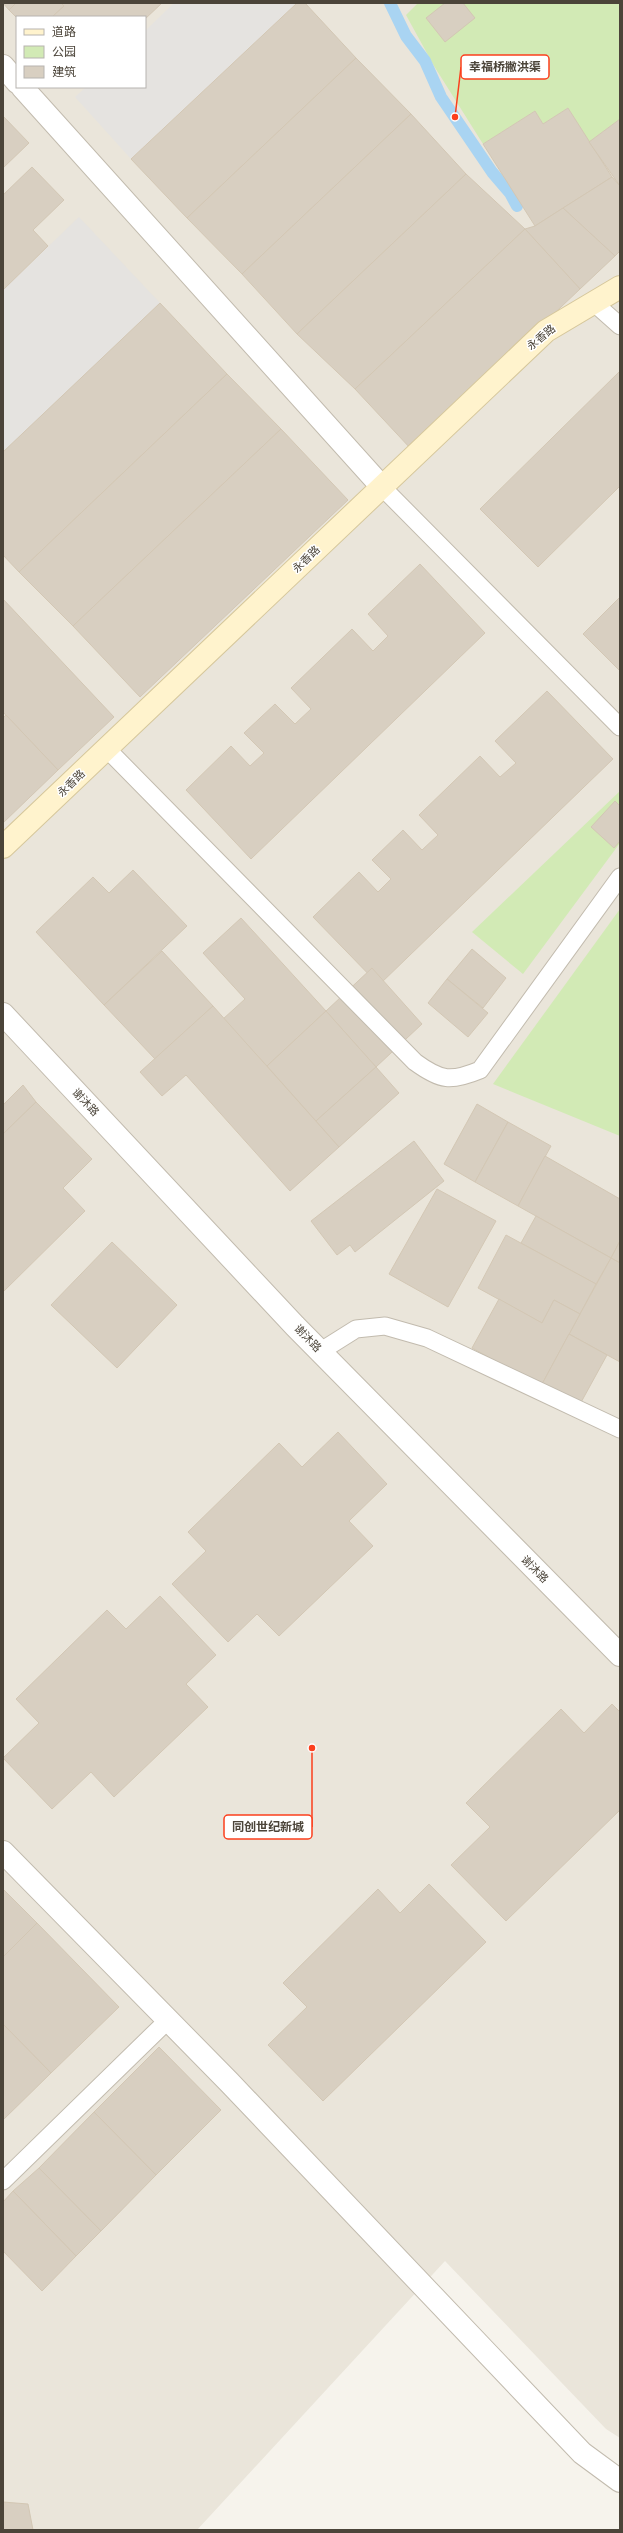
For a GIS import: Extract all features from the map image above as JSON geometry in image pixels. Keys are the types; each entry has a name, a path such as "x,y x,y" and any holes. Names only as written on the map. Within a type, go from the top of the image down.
{"main road":[{"name":"永香路","path":"3,848 546,331 620,286"}],"street":[{"path":"3,66 16,81"},
{"path":"23,88 382,487"},
{"name":"谢沐路","path":"3,1014 321,1351 620,1655"},
{"path":"3,1852 168,2020 582,2453 620,2481"}],"lane":[{"path":"593,302 620,326"},
{"path":"382,487 620,727"},
{"path":"107,749 415,1062 427,1070 443,1077 457,1080 480,1070 620,877"},
{"path":"321,1351 356,1329 385,1326 427,1338 620,1429"},
{"path":"3,2181 168,2020"}],"shaded area":[{"path":"3,3 620,3 620,2438 606,2429 445,2261 197,2530 3,2530"},
{"path":"174,3 297,3 131,159 75,97 85,88 146,88 146,30"},
{"path":"79,217 160,303 3,452 3,290"}],"green space":[{"path":"418,3 620,3 620,119 589,142 568,108 543,124 535,111 483,144 434,66 406,15"},
{"path":"620,791 620,843 523,974 472,932"},
{"path":"620,909 620,1136 493,1084"}],"building":[{"path":"3,3 16,3 9,10"},
{"path":"16,3 61,3 64,6 53,16 16,17 9,10"},
{"path":"61,3 162,3 146,18 146,16 53,16 64,6"},
{"path":"297,3 305,3 356,58 187,218 131,159"},
{"path":"445,3 463,3 475,18 445,42 426,18"},
{"path":"356,58 411,114 242,274 187,218"},
{"path":"568,108 612,177 535,226 483,144 535,111 543,124"},
{"path":"411,114 466,174 297,334 242,274"},
{"path":"3,116 29,143 3,168"},
{"path":"620,119 620,186 589,142"},
{"path":"32,167 64,200 33,230 48,246 3,290 3,195"},
{"path":"466,174 525,229 355,389 297,334"},
{"path":"612,177 620,186 620,251 615,256 563,208"},
{"path":"563,208 615,256 580,289 525,229 535,226"},
{"path":"525,229 580,289 411,449 355,389"},
{"path":"160,303 227,374 19,572 3,555 3,452"},
{"path":"620,371 620,486 538,567 480,509"},
{"path":"227,374 281,429 73,626 19,572"},
{"path":"281,429 348,500 140,697 73,626"},
{"path":"420,564 485,633 251,859 186,790 231,746 250,766 264,753 244,733 275,704 295,724 311,709 291,688 352,629 373,651 388,636 368,614"},
{"path":"620,597 620,671 583,634"},
{"path":"3,599 114,717 58,770 3,712"},
{"path":"547,691 613,759 379,985 313,917 359,872 378,892 391,879 372,860 403,830 422,850 438,835 419,815 480,756 500,777 516,763 495,741"},
{"path":"6,715 58,770 3,823 3,718"},
{"path":"615,801 620,806 620,841 614,848 591,827"},
{"path":"133,870 187,926 104,1005 36,932 93,877 109,893"},
{"path":"241,918 326,1011 267,1066 223,1019 245,999 203,953"},
{"path":"472,949 506,978 483,1008 447,979"},
{"path":"162,951 213,1006 155,1059 104,1005"},
{"path":"372,968 422,1024 376,1067 326,1011"},
{"path":"447,979 488,1013 468,1037 428,1003"},
{"path":"213,1006 339,1147 290,1191 186,1075 162,1096 140,1072"},
{"path":"326,1011 376,1067 316,1121 267,1066"},
{"path":"376,1067 399,1093 339,1147 316,1121"},
{"path":"23,1085 36,1102 3,1134 3,1105"},
{"path":"36,1102 92,1159 63,1188 85,1211 3,1292 3,1134"},
{"path":"477,1104 508,1122 475,1182 444,1164"},
{"path":"508,1122 551,1146 518,1206 475,1182"},
{"path":"414,1141 444,1181 355,1252 350,1245 337,1255 311,1221"},
{"path":"545,1156 620,1199 620,1241 611,1258 518,1206"},
{"path":"437,1189 496,1221 448,1307 389,1274"},
{"path":"536,1216 611,1258 596,1284 521,1243"},
{"path":"506,1235 596,1284 580,1314 554,1300 542,1323 478,1288"},
{"path":"620,1241 620,1263 611,1258"},
{"path":"112,1242 177,1305 117,1368 51,1305"},
{"path":"611,1258 620,1263 620,1362 569,1334"},
{"path":"499,1299 542,1323 554,1300 580,1314 541,1386 472,1348"},
{"path":"569,1334 607,1355 579,1406 541,1386"},
{"path":"338,1432 387,1484 349,1521 373,1546 279,1636 257,1614 228,1642 172,1584 206,1551 188,1532 279,1443 302,1467"},
{"path":"160,1596 216,1655 186,1684 208,1707 114,1797 91,1772 52,1809 3,1758 39,1723 16,1699 107,1610 126,1629"},
{"path":"612,1704 620,1712 620,1810 506,1921 451,1865 490,1827 466,1803 561,1709 584,1733"},
{"path":"429,1884 486,1942 323,2101 268,2045 307,2007 283,1983 378,1889 400,1913"},
{"path":"3,1889 37,1923 3,1957"},
{"path":"37,1923 119,2007 51,2073 3,2024 3,1957"},
{"path":"3,2024 51,2073 3,2120"},
{"path":"159,2047 221,2110 156,2175 94,2112"},
{"path":"94,2112 156,2175 101,2231 39,2168"},
{"path":"39,2168 101,2231 76,2256 13,2191"},
{"path":"13,2191 76,2256 42,2291 3,2251 3,2202"},
{"path":"3,2502 28,2504 33,2530 3,2530"}],"waterway":[{"path":"390,3 406,36 425,61 441,97 492,172 510,193 517,206"}],"place":[{"name":"幸福桥撇洪渠","path":"455,117"},
{"name":"同创世纪新城","path":"312,1748"}]}
